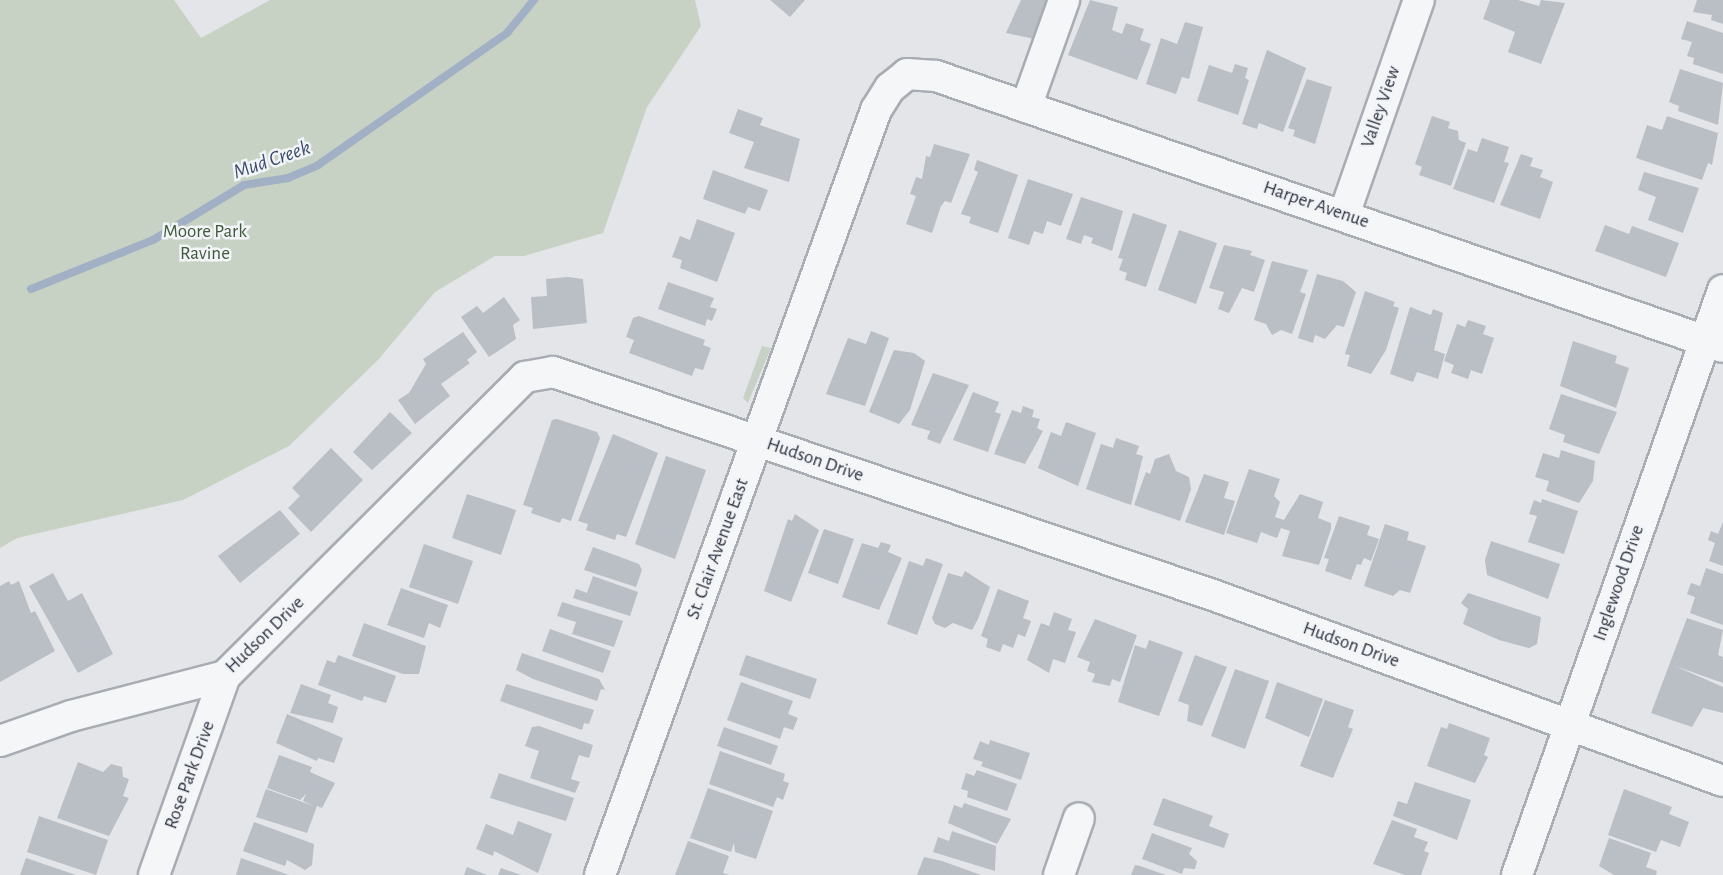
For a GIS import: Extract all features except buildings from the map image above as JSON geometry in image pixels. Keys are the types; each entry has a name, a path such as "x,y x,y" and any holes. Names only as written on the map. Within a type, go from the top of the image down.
{"street":[{"path":"1026,107 1064,0"},
{"name":"Valley View","path":"1344,215 1419,0"},
{"name":"Harper Avenue","path":"908,74 936,76 1714,344"},
{"name":"St. Clair Avenue East","path":"600,875 876,110 890,88 908,74"},
{"name":"Inglewood Drive","path":"1517,875 1570,723 1714,344 1723,290"},
{"name":"Hudson Drive","path":"0,741 71,716 225,676 524,377 553,372 757,440 1570,723 1723,781"},
{"name":"Rose Park Drive","path":"154,875 225,676"},
{"path":"1059,875 1079,818"}],"green space":[{"name":"Moore Park Ravine","path":"0,0 174,0 201,38 270,0 695,0 701,26 647,107 603,233 524,256 495,256 435,292 378,360 289,446 183,500 17,538 0,548"},
{"path":"762,346 771,348 748,403 743,398"}],"waterway":[{"name":"Mud Creek","path":"31,289 153,240 244,185 288,178 318,165 507,33 534,0"}]}
